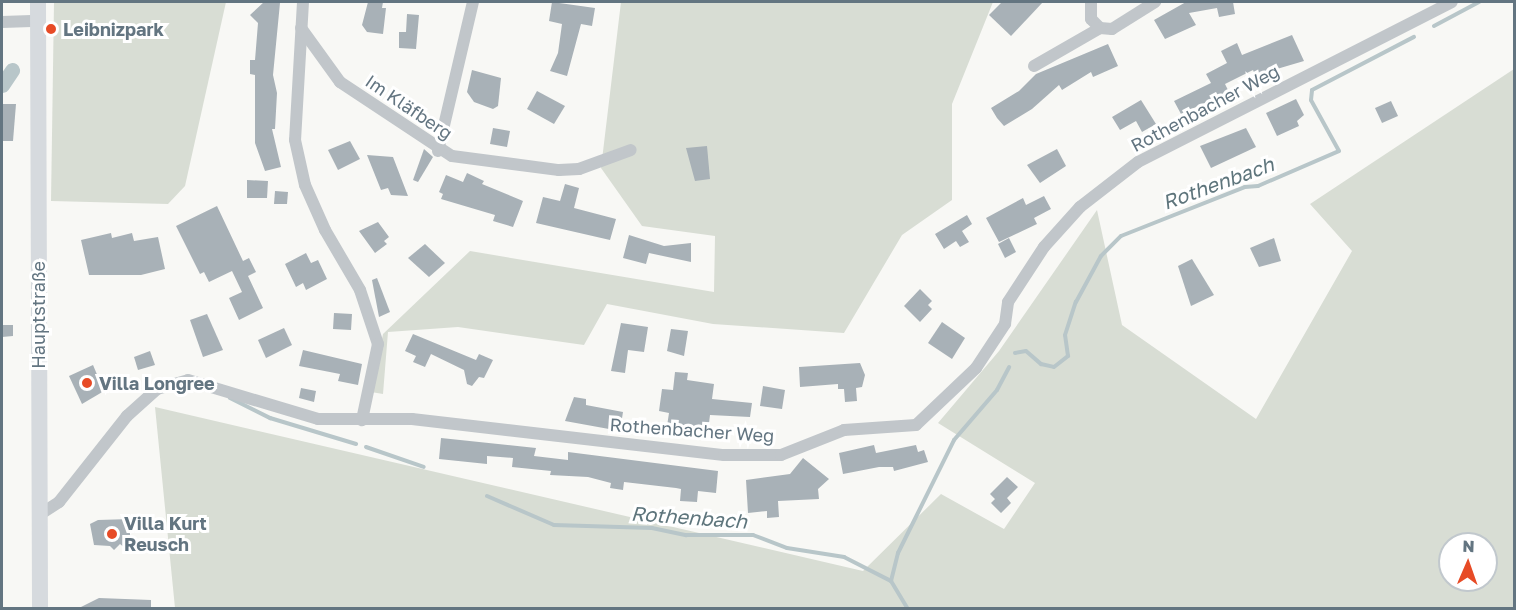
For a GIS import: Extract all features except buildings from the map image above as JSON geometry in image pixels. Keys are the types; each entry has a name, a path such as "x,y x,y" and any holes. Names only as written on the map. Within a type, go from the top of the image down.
{"main road":[{"name":"Hauptstraße","path":"38,2 40,609"}],"street":[{"path":"303,2 295,140 304,185 325,230 360,290 378,344 362,420"},
{"path":"438,151 473,2"},
{"path":"1091,2 1091,19 1100,28"},
{"path":"1034,66 1100,28 1112,29 1128,22 1155,2"},
{"name":"Rothenbacher Weg","path":"39,515 59,502 127,416 157,389 173,382 196,380 318,419 412,419 724,455 781,455 844,430 916,425 976,368 1005,324 1008,302 1044,247 1080,207 1138,162 1452,2"},
{"path":"2,22 39,21"},
{"name":"Im Kläfberg","path":"301,28 340,82 438,151 469,160 559,170 579,169 630,150"}],"shaded area":[{"path":"54,2 226,2 185,186 168,204 51,201"},
{"path":"621,2 993,2 952,104 952,200 902,235 844,333 713,324 607,304 584,345 458,327 388,332 383,394 371,392 383,334 470,251 714,292 715,236 642,226 601,168"},
{"path":"1514,69 1514,608 175,608 155,407 863,571 941,494 1004,529 1035,483 938,423 999,351 1097,210 1122,325 1256,419 1352,251 1310,204"}],"waterway":[{"name":"Rothenbach","path":"1434,26 1479,2"},
{"name":"Rothenbach","path":"1015,353 1026,351 1041,364 1054,367 1068,356 1065,335 1076,302 1101,256 1121,236 1245,187 1258,186 1339,151 1311,100 1312,90 1414,37"},
{"path":"2,85 12,70"},
{"name":"Rothenbach","path":"487,496 554,525 652,528 686,535 753,535 787,548 844,557 891,581 898,553 954,440 997,390 1009,367"},
{"name":"Rothenbach","path":"230,398 270,418 356,444"},
{"name":"Rothenbach","path":"366,447 424,467"},
{"path":"891,581 907,608"}],"place":[{"name":"Leibnizpark","path":"51,29"},
{"name":"Villa Longree","path":"87,383"},
{"name":"Villa Kurt Reusch","path":"112,534"}]}
